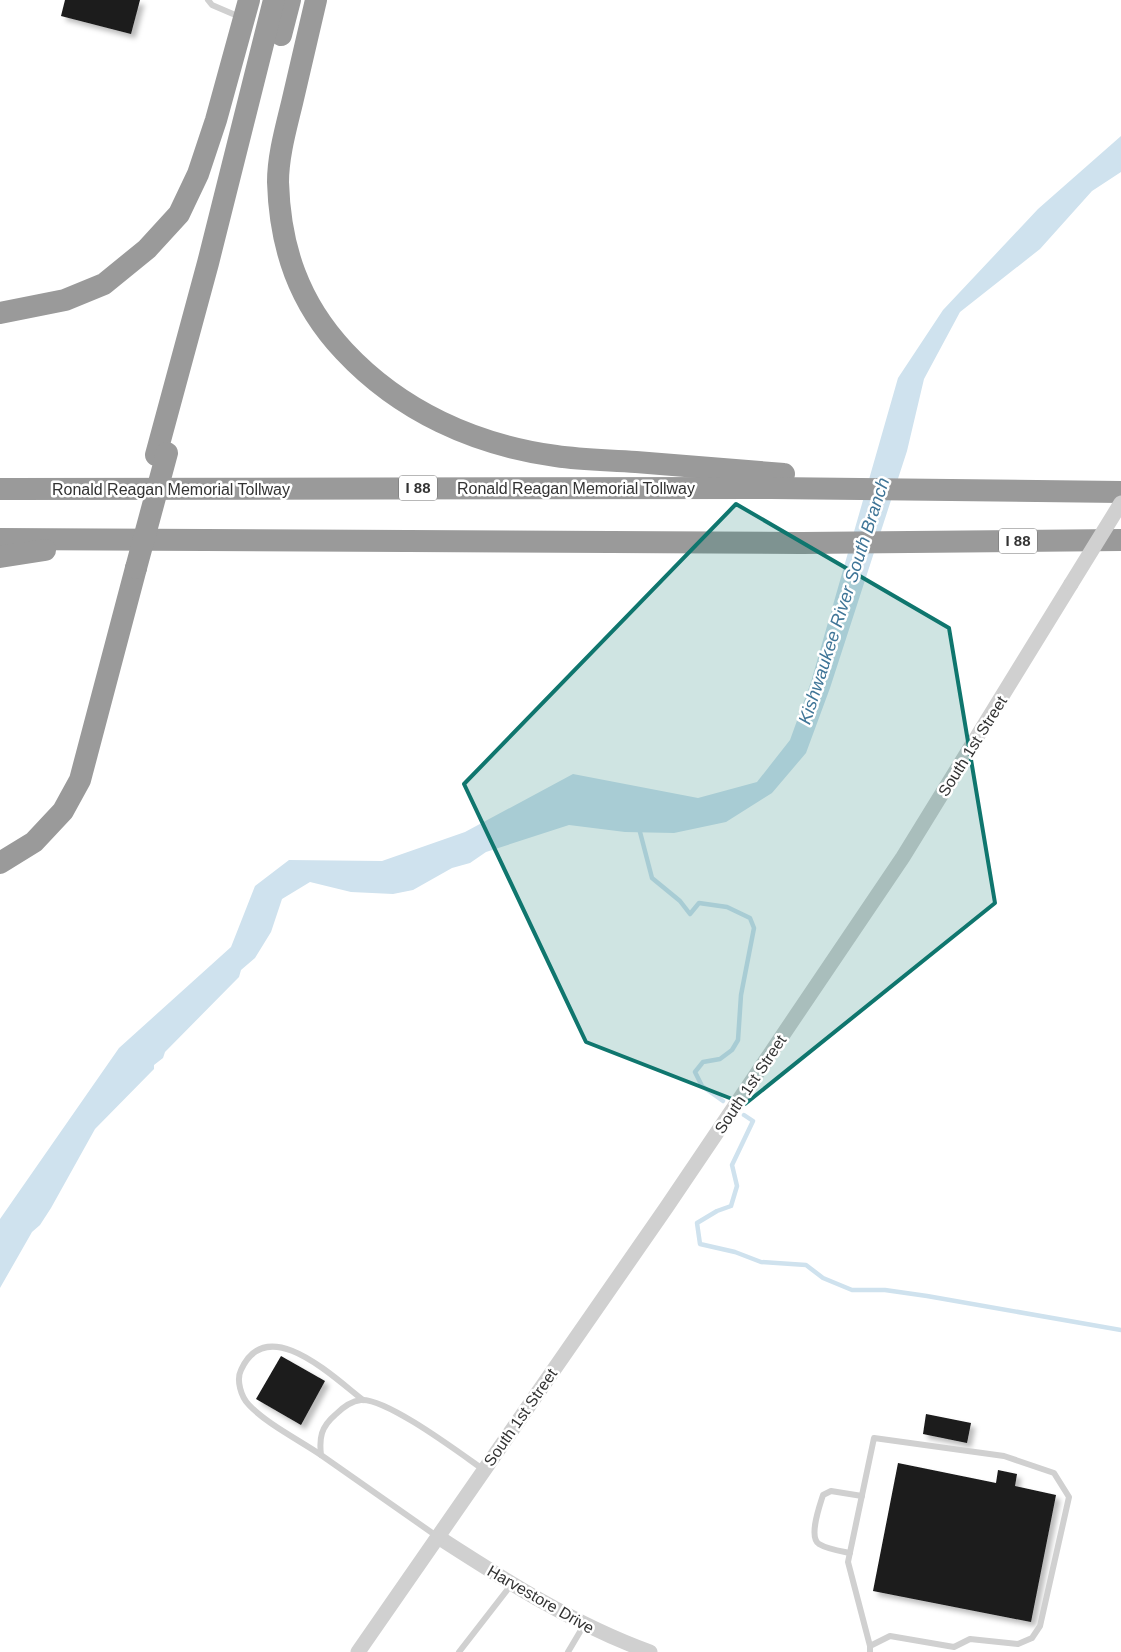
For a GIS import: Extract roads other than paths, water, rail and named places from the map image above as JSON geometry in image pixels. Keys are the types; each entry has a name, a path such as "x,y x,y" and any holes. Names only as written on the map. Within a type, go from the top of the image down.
{"highway":[{"path":"162,454 274,0"},
{"path":"0,849 35,823 59,791 76,752 131,568 290,0"},
{"path":"316,0 284,135 278,180 281,228 296,282 330,336 361,369 406,404 430,418 463,432 508,446 555,456 791,475 836,485 877,488 1121,492"},
{"path":"0,314 65,300 104,284 147,248 179,214 198,174 216,120 246,9"},
{"name":"Ronald Reagan Memorial Tollway","path":"0,490 836,485"},
{"name":"I 88","path":"0,539 802,543 1121,540"},
{"path":"0,557 105,539"},
{"path":"0,863 34,842 63,811 80,780 131,568"}],"street":[{"name":"South 1st Street","path":"358,1652 666,1208 903,857 1121,503"},
{"name":"Harvestore Drive","path":"438,1537 512,1585 584,1625 650,1652"}],"lane":[{"path":"208,0 212,5 246,9"},
{"path":"438,1537 248,1404 240,1389 239,1372 246,1359 256,1349 274,1346 299,1352 363,1400 387,1408 424,1428 484,1470"},
{"path":"321,1455 319,1438 326,1423 347,1405 363,1400"},
{"path":"874,1438 1004,1456 1054,1473 1069,1497 1040,1626 1032,1638 1018,1644 970,1639 954,1647 890,1636 870,1649 848,1562 850,1553 874,1438"},
{"path":"850,1553 818,1544 814,1539 814,1531 823,1495 832,1491 862,1496"},
{"path":"459,1652 512,1585"},
{"path":"568,1652 584,1625"}],"water":[{"name":"Kishwaukee River South Branch","path":"1121,136 1121,172 1092,191 1040,249 960,312 924,379 907,451 830,688 806,753 772,793 726,822 674,833 625,832 569,825 486,852 470,863 452,868 413,890 393,894 351,892 310,882 282,899 271,932 255,958 241,970 239,977 165,1052 163,1058 154,1065 154,1069 95,1129 51,1208 40,1225 32,1232 0,1288 0,1219 119,1048 231,947 255,886 289,860 382,861 465,832 573,774 698,798 757,782 790,740 811,682 898,378 943,310 1038,209"}],"waterway":[{"path":"640,832 652,878 680,901 690,914 699,903 727,907 750,918 754,928 741,995 738,1040 732,1050 720,1059 703,1062 695,1072 702,1086 723,1101"},
{"path":"744,1115 753,1121 732,1165 737,1186 731,1206 717,1211 697,1223 700,1244 735,1252 761,1262 806,1265 823,1278 852,1290 885,1290 927,1296 1121,1330"}]}
